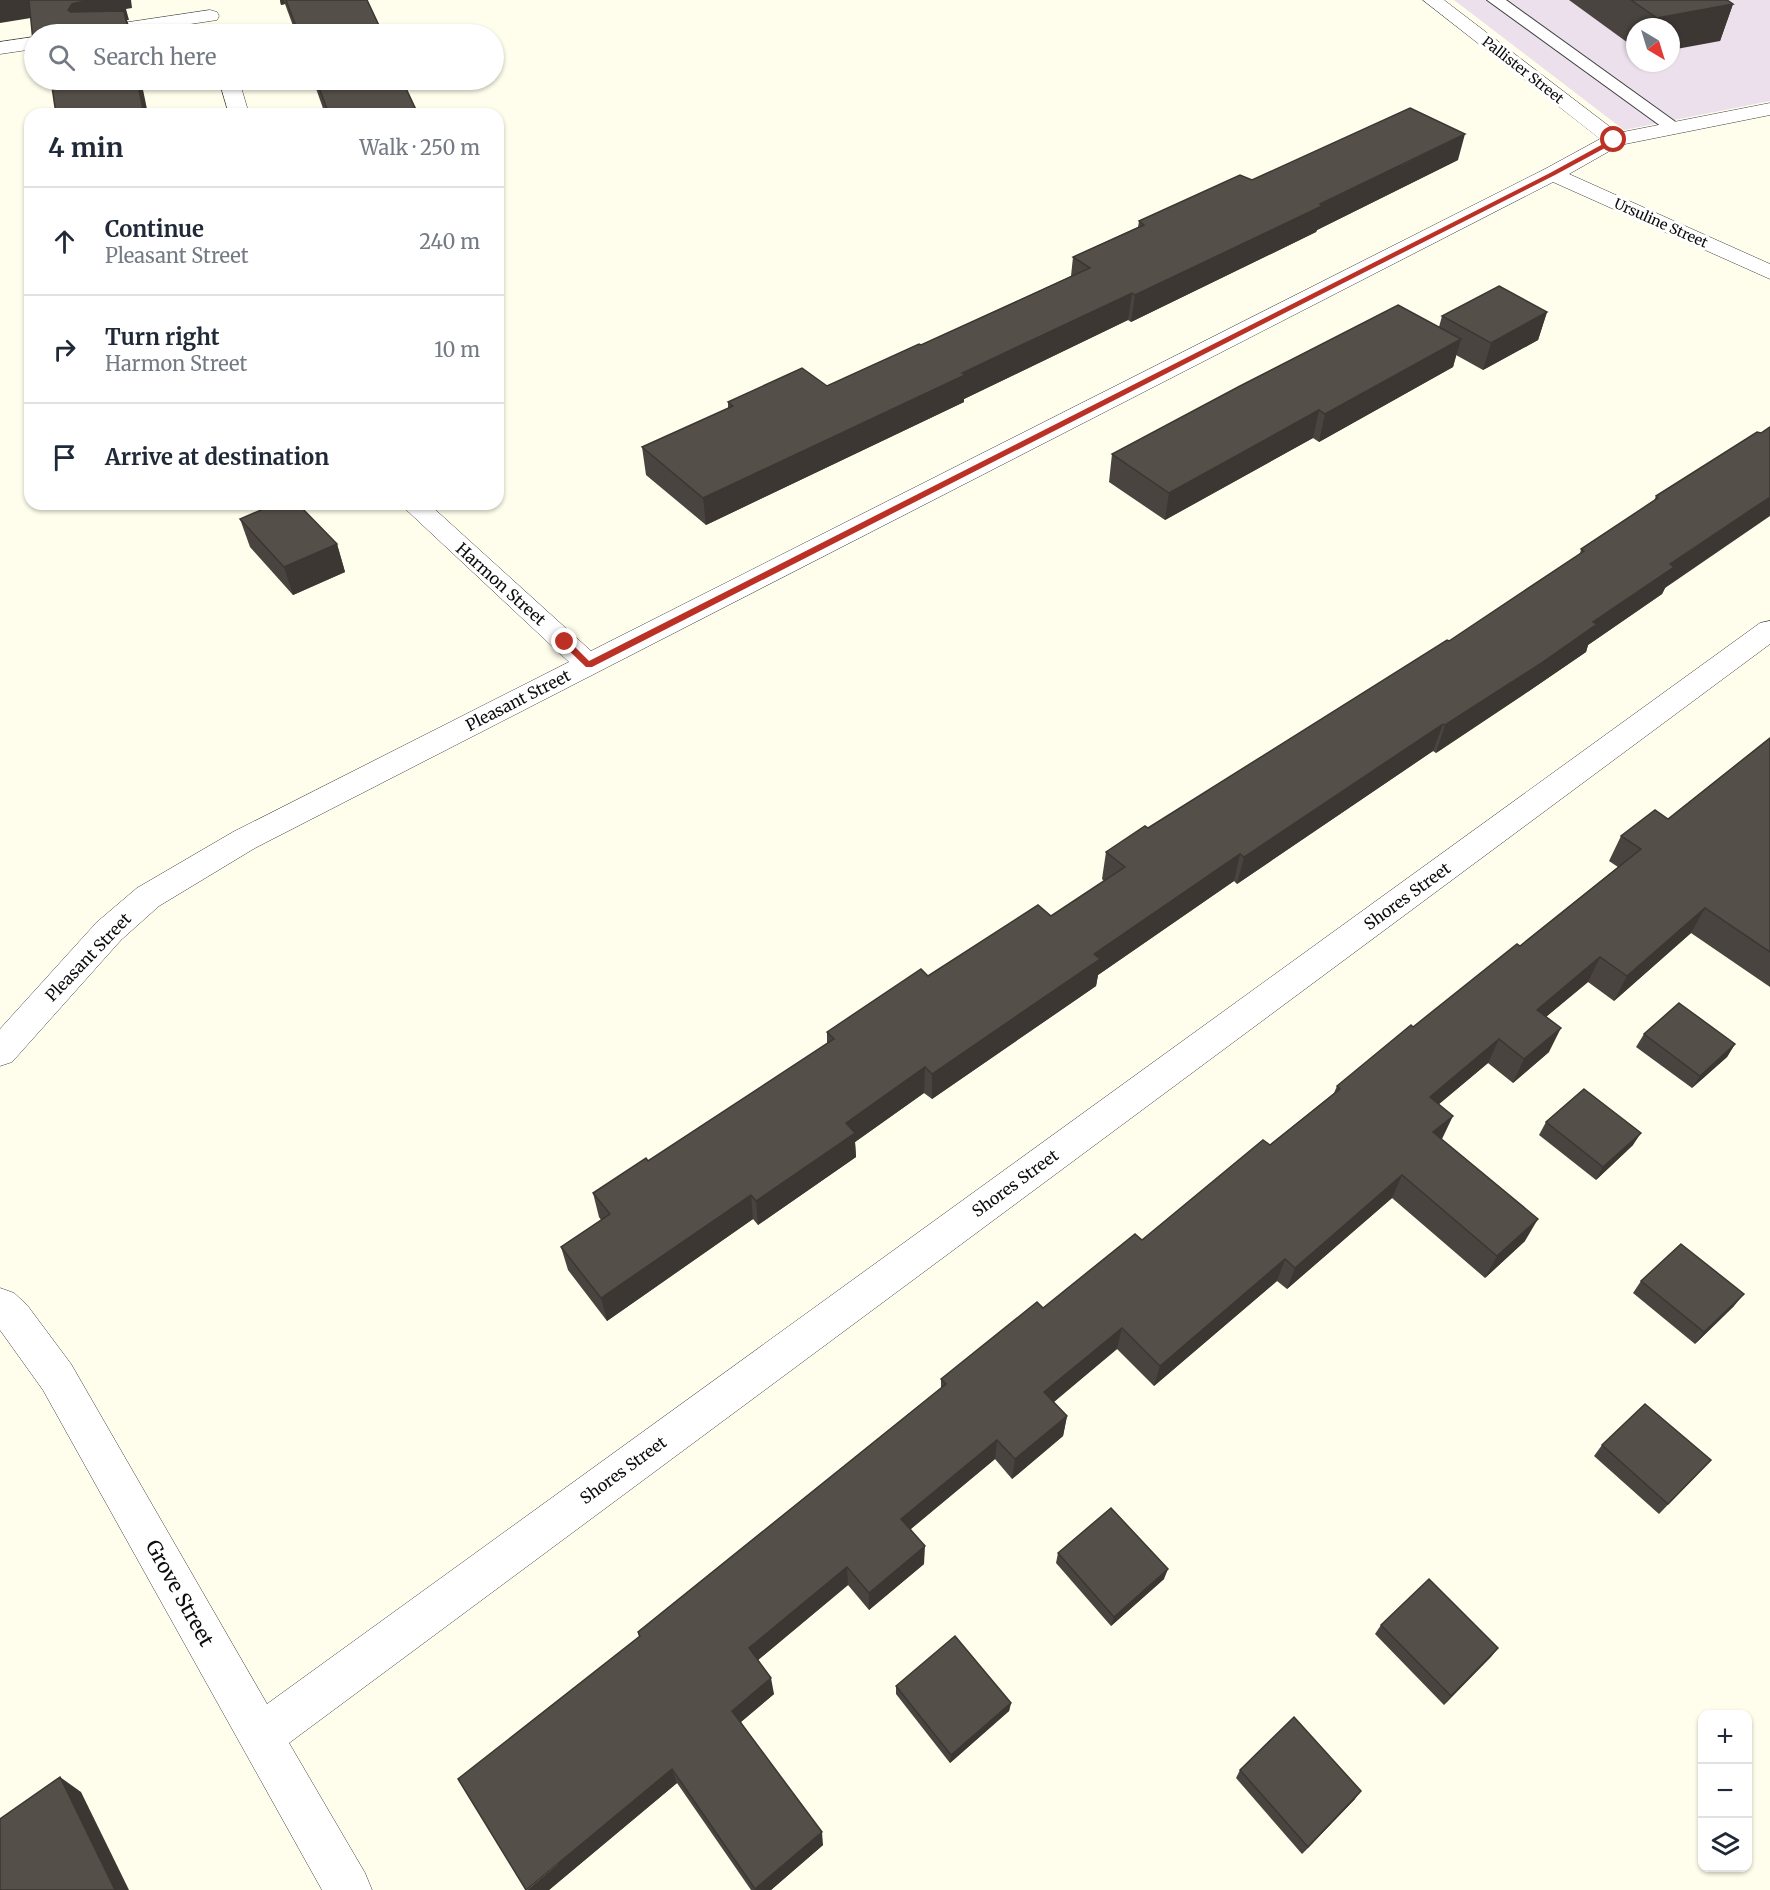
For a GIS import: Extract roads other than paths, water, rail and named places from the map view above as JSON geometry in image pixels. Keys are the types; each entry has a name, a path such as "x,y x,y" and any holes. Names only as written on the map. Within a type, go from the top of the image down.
{"street":[{"name":"Pallister Street","path":"1432,0 1614,140"},
{"path":"161,24 211,17"},
{"path":"0,48 24,44"},
{"path":"232,90 237,108"},
{"name":"Pleasant Street","path":"0,1052 109,931 148,897 244,840 1552,174 1614,140 1770,109"},
{"name":"Ursuline Street","path":"1552,174 1770,272"},
{"name":"Harmon Street","path":"420,510 589,665"},
{"name":"Shores Street","path":"261,1736 1770,630"},
{"name":"Grove Street","path":"0,1305 13,1317 57,1377 348,1890"}],"lane":[{"path":"1495,0 1675,128"}]}
